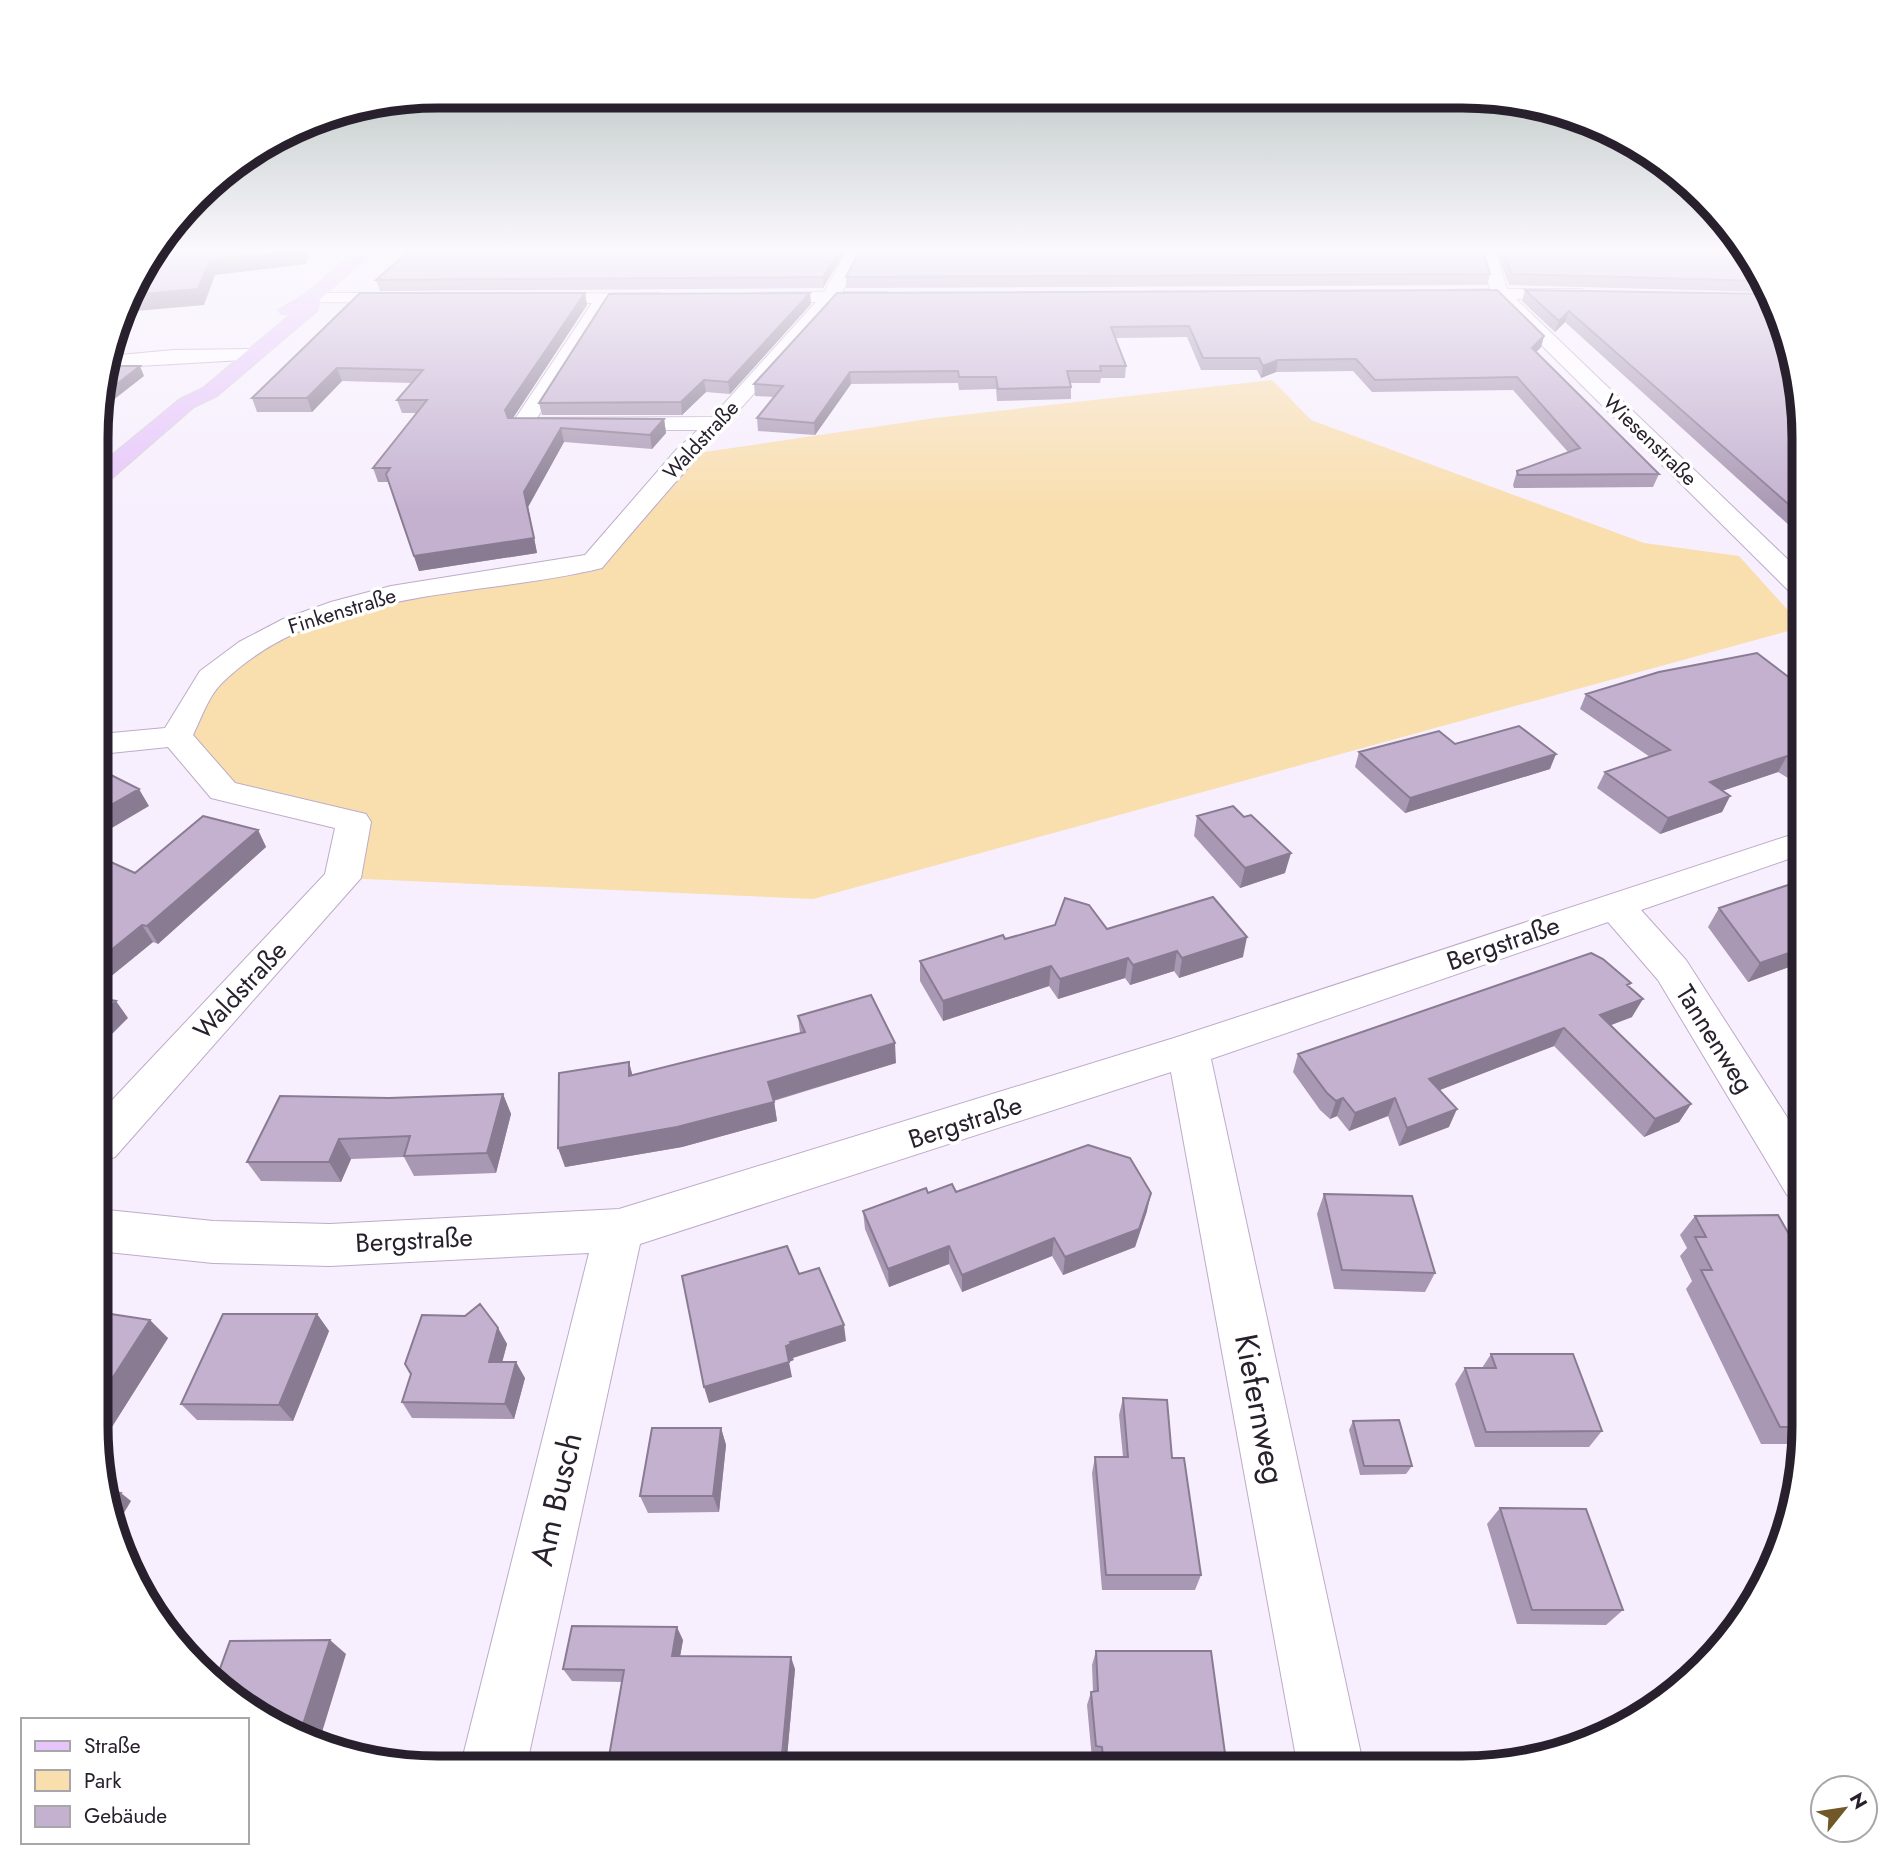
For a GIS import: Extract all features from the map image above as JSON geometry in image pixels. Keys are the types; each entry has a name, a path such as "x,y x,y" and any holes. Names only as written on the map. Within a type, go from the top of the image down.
{"main road":[{"path":"187,403 186,392 253,337"},
{"path":"108,470 187,403 210,392 275,337"}],"street":[{"path":"579,337 522,425 718,423"},
{"name":"Waldstraße","path":"593,562 684,456 718,423 794,337"},
{"name":"Wiesenstraße","path":"1544,337 1792,578"},
{"path":"118,361 253,355"},
{"name":"Finkenstraße","path":"176,736 210,678 284,627 379,596 593,562"},
{"name":"Waldstraße","path":"108,1134 343,878 354,822 223,791 176,736"},
{"path":"108,743 176,736"},
{"name":"Bergstraße","path":"108,1231 213,1242 330,1245 619,1230 1188,1050 1792,846"},
{"name":"Tannenweg","path":"1615,905 1672,970 1792,1163"},
{"name":"Kiefernweg","path":"1188,1050 1329,1756"},
{"name":"Am Busch","path":"496,1756 619,1230"}],"green space":[{"path":"1272,380 1311,420 1644,543 1739,556 1792,615 1792,630 813,899 343,878 354,822 223,791 176,736 196,697 211,677 249,648 293,625 391,594 593,562 684,455 935,418"}],"building":[{"path":"315,337 555,337 505,410 508,418 664,419 650,435 561,428 524,492 534,538 414,556 386,474 390,468 373,468 427,400 397,400 423,370 337,368 307,398 252,398"},
{"path":"581,337 769,337 728,382 704,380 681,402 539,403"},
{"path":"797,337 1115,337 1126,366 1100,366 1101,371 1067,371 1071,387 998,389 996,377 959,377 958,371 850,372 814,423 757,418 783,386 754,384"},
{"path":"1194,337 1543,337 1532,348 1659,474 1518,475 1517,471 1580,448 1517,377 1375,380 1356,359 1278,360 1263,366 1259,358 1203,358"},
{"path":"1599,337 1775,337 1789,395 1792,507"},
{"path":"117,366 140,366 112,388"},
{"path":"1757,653 1792,680 1792,759 1787,756 1710,782 1730,796 1668,818 1605,772 1670,750 1586,694 1659,672"},
{"path":"1519,726 1556,754 1410,798 1359,752 1439,731 1455,744"},
{"path":"108,774 139,789 108,806"},
{"path":"1233,806 1244,817 1251,815 1291,853 1245,868 1197,816"},
{"path":"203,816 258,830 147,926 142,925 108,953 108,861 135,873"},
{"path":"1792,884 1792,952 1760,963 1719,908"},
{"path":"1213,897 1247,937 1182,958 1177,951 1133,965 1128,958 1060,979 1051,966 943,1001 920,961 1003,935 1005,939 1055,925 1065,898 1089,905 1107,929"},
{"path":"1591,953 1603,959 1631,983 1627,985 1643,999 1600,1015 1691,1104 1655,1119 1564,1028 1429,1079 1457,1109 1407,1128 1395,1098 1355,1113 1343,1098 1336,1101 1327,1093 1298,1054"},
{"path":"871,995 895,1043 768,1082 774,1102 677,1127 558,1148 559,1073 629,1062 629,1076 805,1032 798,1016"},
{"path":"108,1000 116,1001 108,1009"},
{"path":"503,1094 487,1153 404,1156 410,1136 339,1139 329,1162 247,1162 280,1096 389,1098"},
{"path":"1088,1145 1130,1158 1151,1193 1139,1229 1065,1257 1054,1238 962,1275 949,1246 888,1269 863,1211 926,1188 928,1193 952,1184 956,1192"},
{"path":"1324,1194 1412,1196 1435,1273 1342,1270"},
{"path":"1778,1215 1792,1240 1792,1427 1780,1427 1701,1270 1712,1270 1695,1237 1706,1237 1695,1216"},
{"path":"787,1246 799,1274 819,1268 844,1325 790,1342 791,1344 786,1346 789,1362 704,1387 682,1276"},
{"path":"480,1304 498,1328 489,1362 516,1362 505,1404 402,1402 411,1374 405,1364 422,1315 465,1316"},
{"path":"108,1314 150,1320 108,1385"},
{"path":"223,1314 317,1314 279,1405 181,1404"},
{"path":"1491,1354 1573,1354 1602,1431 1486,1432 1465,1368 1496,1368"},
{"path":"1123,1398 1167,1400 1172,1458 1184,1458 1201,1575 1106,1575 1095,1457 1128,1457"},
{"path":"1399,1420 1412,1466 1364,1466 1353,1421"},
{"path":"652,1428 721,1428 713,1496 640,1496"},
{"path":"1500,1508 1586,1509 1623,1610 1532,1610"},
{"path":"572,1626 677,1627 672,1656 791,1657 782,1756 609,1756 624,1670 563,1669"},
{"path":"330,1640 302,1727 255,1701 219,1673 230,1641"},
{"path":"1096,1651 1211,1651 1225,1756 1103,1756 1102,1747 1096,1746 1091,1692 1098,1691"}]}
